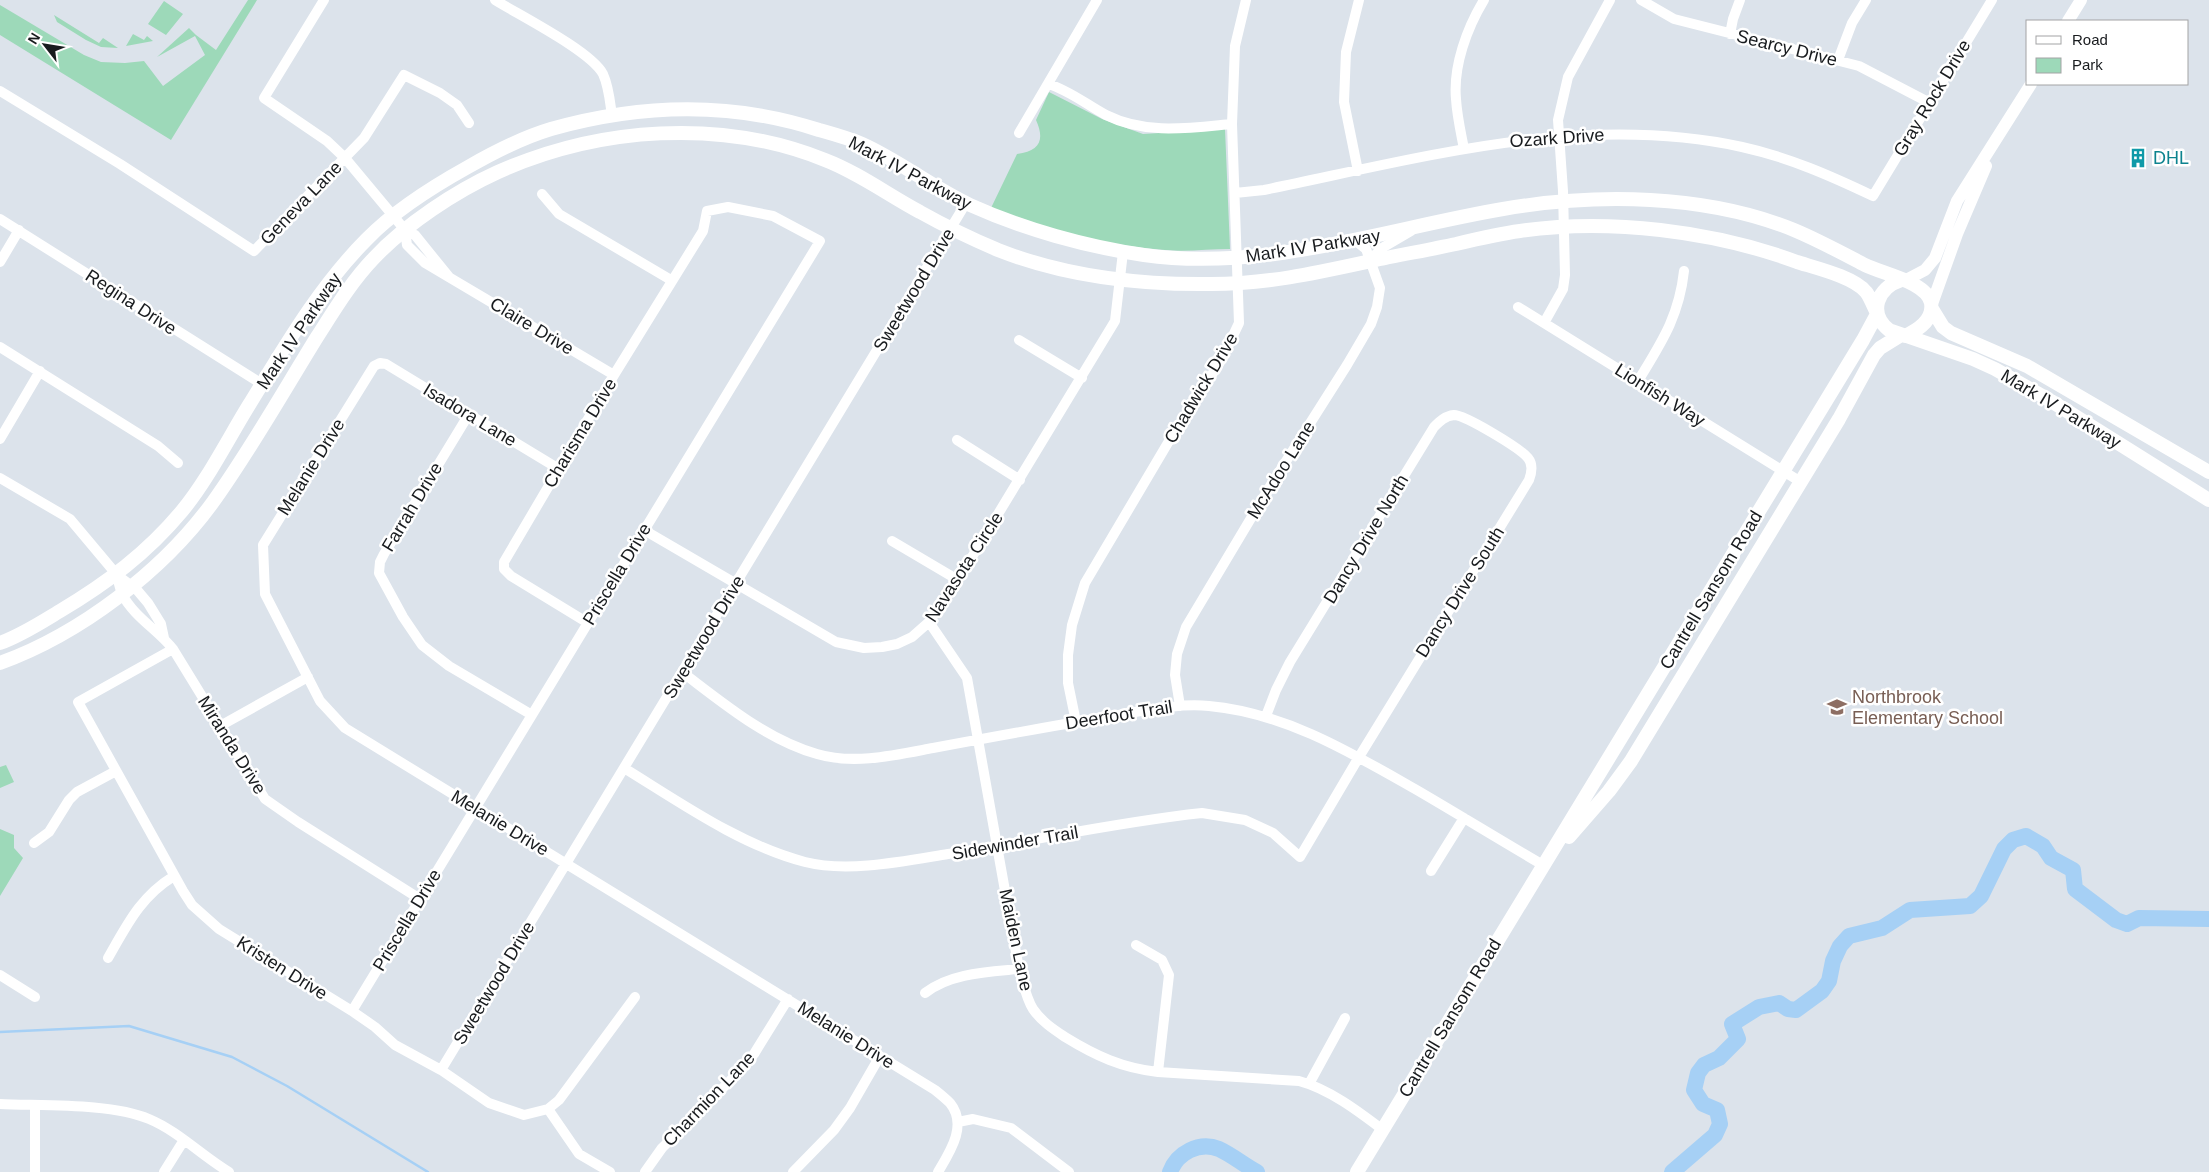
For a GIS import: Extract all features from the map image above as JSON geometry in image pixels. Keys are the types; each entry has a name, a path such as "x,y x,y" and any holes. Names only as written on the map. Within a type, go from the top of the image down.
{"main road":[{"name":"Mark IV Parkway","path":"0,643 18,636 117,575 154,544 187,505 325,287 367,239 394,215 445,179 501,149 543,132 587,120 667,109 730,110 788,120 859,143 914,172 966,203 1025,228 1123,252 1168,258 1238,258 1356,242 1502,209 1564,201 1653,200 1721,208 1793,229 1875,269 1904,280"},
{"name":"Mark IV Parkway","path":"0,664 18,657 72,628 127,590 184,539 212,504 244,457 346,291 376,255 405,230 447,200 492,175 538,156 588,142 644,134 719,134 778,144 826,160 868,181 921,213 1000,251 1076,273 1119,279 1206,284 1280,280 1518,231 1563,226 1611,227 1660,231 1724,241 1774,253 1858,284 1868,295 1877,312"},
{"path":"1904,280 1922,288 1932,307 1921,327 1903,336 1885,326 1877,312 1879,299 1886,290 1904,280"},
{"name":"Mark IV Parkway","path":"1932,307 1943,327 1951,333 2027,366 2209,472"},
{"name":"Cantrell Sansom Road","path":"1357,1172 1722,572 1877,312"},
{"name":"Mark IV Parkway","path":"1903,336 1973,359 2051,400 2209,500"},
{"name":"Cantrell Sansom Road","path":"1543,865 1609,790 1636,755 1862,380 1874,355 1880,348 1903,336"},
{"path":"1722,572 1740,583"},
{"path":"1618,744 1636,755"}],"street":[{"name":"Claire Drive","path":"324,0 264,98 327,141 345,158 405,230 415,235 450,277 614,375"},
{"path":"494,0 590,58 603,75 607,86 612,116"},
{"path":"1019,133 1097,0"},
{"name":"Chadwick Drive","path":"1076,722 1068,683 1068,655 1078,602 1085,583 1169,441 1218,367 1239,323 1232,124 1236,46 1246,0"},
{"path":"1358,171 1344,102 1346,52 1359,0"},
{"path":"1464,149 1456,98 1458,72 1468,31 1484,0"},
{"path":"1544,323 1563,289 1565,275 1564,201 1558,120 1568,78 1610,0"},
{"name":"Searcy Drive","path":"1641,0 1674,19 1838,60 1868,70 1930,103"},
{"path":"1730,34 1740,0"},
{"path":"1838,60 1852,23 1866,0"},
{"name":"Gray Rock Drive","path":"1873,196 1992,0"},
{"path":"2069,20 2081,0"},
{"name":"Geneva Lane","path":"0,91 120,164 254,251 364,138 404,75 440,93 457,106 468,123"},
{"path":"1048,84 1128,124 1150,129 1232,124"},
{"path":"1904,280 1917,276 1932,262 1957,201 2029,85"},
{"name":"Ozark Drive","path":"1235,193 1264,190 1464,149 1559,136 1652,134 1698,139 1788,160 1831,176 1873,196"},
{"path":"1932,307 1957,234 1996,140"},
{"path":"542,194 559,214 671,280"},
{"name":"Sweetwood Drive","path":"441,1070 966,203"},
{"name":"Priscella Drive","path":"352,1011 820,240 773,216 728,207 707,212"},
{"name":"Charisma Drive","path":"588,623 511,576 504,569 504,562 614,375 702,231 707,212"},
{"name":"Regina Drive","path":"0,219 262,384"},
{"path":"1369,261 1382,248 1417,228"},
{"path":"0,262 19,230"},
{"name":"McAdoo Lane","path":"1180,706 1175,675 1177,654 1186,627 1371,324 1377,307 1380,288 1366,249 1356,242"},
{"name":"Navasota Circle","path":"644,530 836,642 852,646 882,647 897,644 912,637 929,622 958,580 1115,321 1123,252"},
{"path":"1638,381 1666,335 1682,297 1684,271"},
{"name":"Lionfish Way","path":"1518,307 1801,482"},
{"path":"1019,340 1082,378"},
{"path":"0,347 158,446 178,463"},
{"name":"Isadora Lane","path":"380,363 386,364 559,469"},
{"name":"Melanie Drive","path":"380,363 371,370 263,545 265,594 320,701 345,728 935,1090 951,1104 958,1122"},
{"path":"0,439 40,371"},
{"name":"Farrah Drive","path":"468,414 380,562 379,573 403,617 422,646 450,666 532,715"},
{"name":"Dancy Drive North","path":"1266,716 1290,662 1434,427 1443,418 1455,415 1497,436"},
{"name":"Dancy Drive South","path":"1359,757 1530,480 1532,471 1528,458 1518,448 1497,436"},
{"path":"957,440 1020,480"},
{"name":"Miranda Drive","path":"0,478 70,519 117,575 151,628 164,638 173,649 265,799 420,899"},
{"path":"892,541 958,580"},
{"name":"Miranda Drive","path":"127,590 154,612 161,624 164,638"},
{"name":"Maiden Lane","path":"929,622 967,678 1019,969 1031,1007 1048,1026 1094,1055 1141,1070 1299,1081 1309,1084 1359,1112 1383,1130"},
{"name":"Kristen Drive","path":"173,649 78,702 192,905 219,929 352,1011 375,1027 395,1045 441,1070 489,1103 524,1115 548,1109"},
{"name":"Deerfoot Trail","path":"682,672 733,710 774,735 817,754 838,758 899,754 1076,722 1180,706 1208,706 1266,716 1304,730 1359,757 1543,865"},
{"path":"220,726 308,677"},
{"name":"Sidewinder Trail","path":"624,768 755,844 806,862 827,866 852,866 924,858 1171,816 1202,813 1245,820 1273,833 1300,857 1359,757"},
{"path":"34,843 49,832 76,792 116,771"},
{"path":"1431,871 1464,818"},
{"path":"108,958 143,900 152,891 174,876"},
{"path":"1136,945 1162,960 1169,975 1158,1072"},
{"path":"926,993 936,985 976,974 1019,969"},
{"path":"0,975 35,997"},
{"path":"610,1172 579,1154 548,1109 569,1088 635,997"},
{"name":"Charmion Lane","path":"645,1172 662,1148 729,1082 754,1054 788,999"},
{"path":"1309,1084 1345,1018"},
{"path":"793,1172 834,1130 850,1108 880,1056"},
{"path":"0,1104 106,1109 128,1113 148,1119 184,1140 229,1172"},
{"path":"35,1106 35,1172"},
{"path":"938,1172 955,1142 958,1122 973,1119 1011,1128 1069,1172"},
{"path":"164,1172 184,1140"}],"green space":[{"path":"248,0 257,0 171,140 0,35 0,5 84,55 101,62 125,63 144,61 163,86 205,55 195,36 157,57 189,28 216,50"},
{"path":"164,1 183,14 166,35 148,24"},
{"path":"54,15 99,43 103,38 118,48 101,47 86,40 57,22"},
{"path":"133,34 144,40 147,36 153,41 126,46"},
{"path":"1049,92 1102,119 1143,134 1225,129 1230,249 1173,251 1120,245 1033,223 991,208 1017,154 1031,150 1040,139 1036,120"},
{"path":"6,765 14,782 0,788 0,767"},
{"path":"0,829 14,835 14,848 23,858 0,896"}],"waterway":[{"path":"1672,1172 1715,1135 1720,1124 1717,1110 1703,1104 1694,1090 1698,1073 1704,1065 1719,1058 1738,1039 1732,1024 1759,1007 1779,1003 1788,1009 1796,1010 1822,991 1829,981 1833,961 1840,946 1849,936 1882,928 1910,910 1970,906 1981,896 2004,849 2013,840 2026,836 2043,846 2051,858 2073,870 2075,889 2116,920 2127,924 2139,918 2209,919"},
{"path":"0,1032 129,1026 232,1057 287,1086 428,1172"},
{"path":"1170,1172 1173,1165 1183,1154 1190,1150 1204,1147 1219,1149 1257,1172"}],"place":[{"name":"DHL","path":"2138,158"},
{"name":"Northbrook Elementary School","path":"1837,707"}]}
